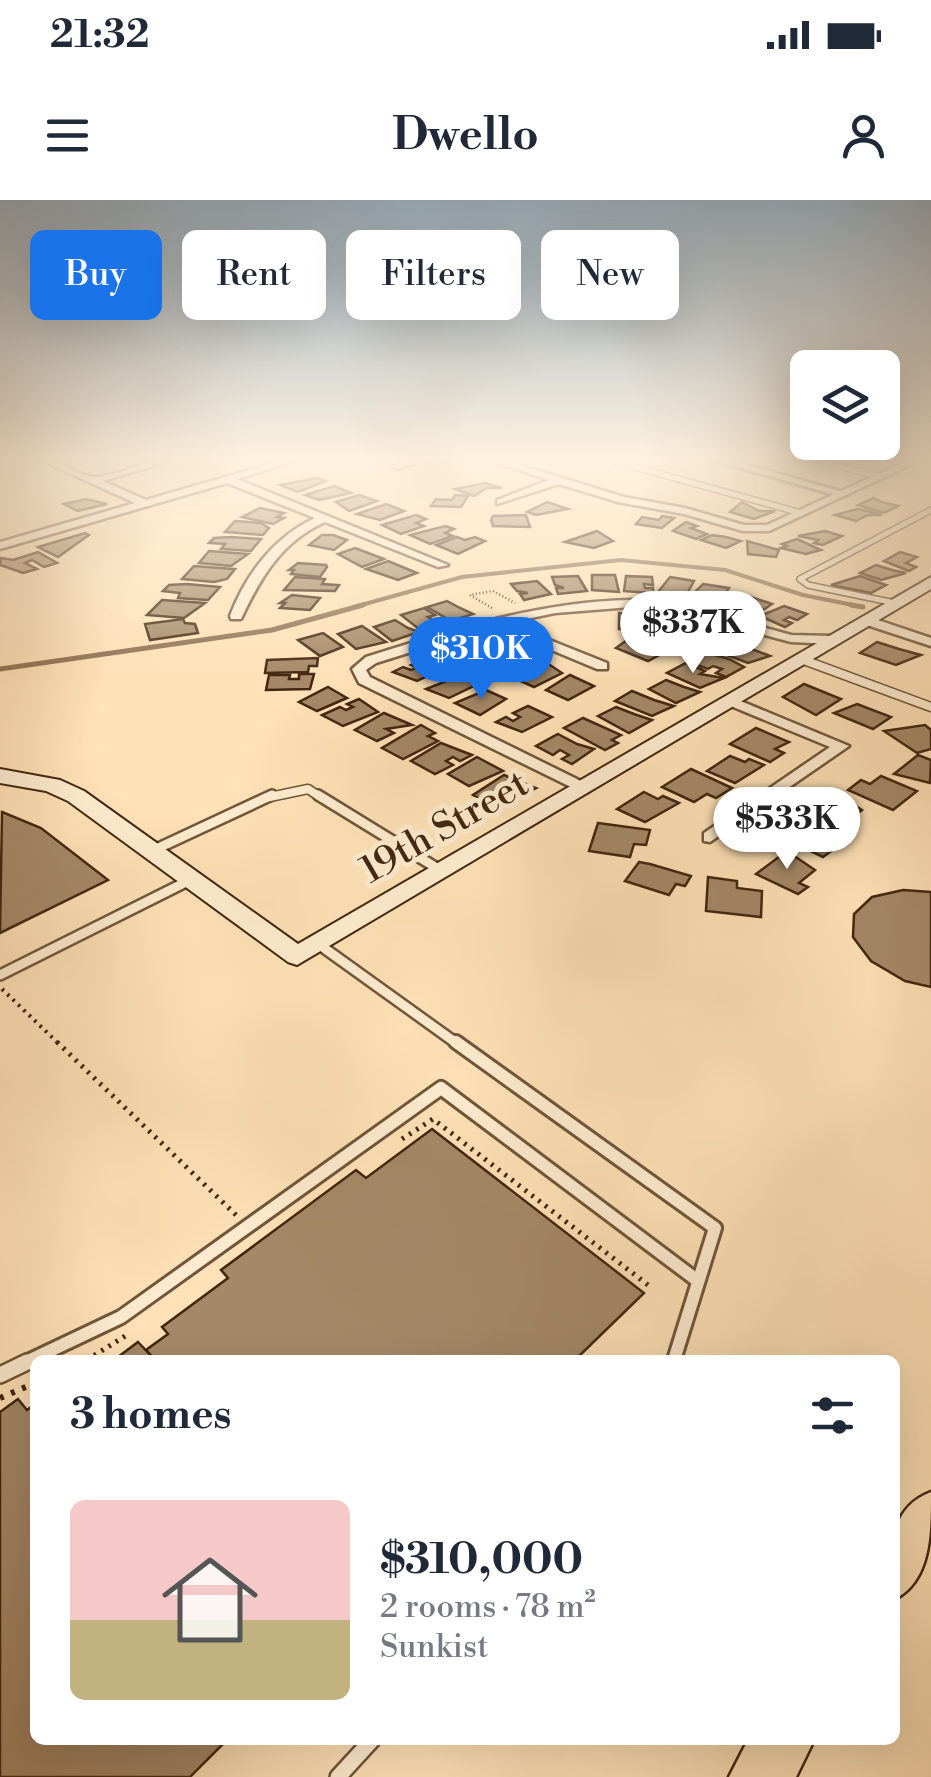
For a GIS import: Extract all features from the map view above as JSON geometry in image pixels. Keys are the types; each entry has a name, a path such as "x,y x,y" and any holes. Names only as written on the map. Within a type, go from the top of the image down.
{"highway":[{"path":"900,1564 931,1518"},
{"path":"760,1777 781,1745"}],"main road":[{"name":"19th Street","path":"318,943 931,582"},
{"path":"0,776 52,785 76,796 297,956 318,943"}],"street":[{"path":"1,545 43,533"},
{"path":"236,616 247,590 294,533"},
{"path":"361,533 442,565"},
{"path":"583,788 364,680 359,669 371,660 497,617 547,608 624,603 694,611 776,638 833,640"},
{"path":"497,617 602,666"},
{"path":"866,620 931,642"},
{"path":"776,638 797,661"},
{"path":"710,837 841,746 731,701"}],"lane":[{"path":"887,533 800,578 830,590 895,603"},
{"path":"797,661 931,707"},
{"path":"154,850 270,796 308,788 440,870"},
{"path":"0,975 192,878"},
{"path":"318,943 714,1228 676,1355"},
{"path":"42,1355 120,1318 441,1088 698,1281"},
{"path":"0,1375 30,1361"},
{"path":"338,1777 367,1745"}],"path":[{"path":"497,617 470,595 493,591 521,607"},
{"path":"12,982 1,988 236,1216"},
{"path":"390,1147 433,1118 648,1284"},
{"path":"95,1355 139,1326"},
{"path":"0,1398 30,1385"}],"building":[{"path":"446,533 453,536 430,544 410,535"},
{"path":"592,533 613,541 594,548 565,542"},
{"path":"678,533 707,534 696,539"},
{"path":"830,533 842,536 823,545 814,543 818,540 798,536"},
{"path":"89,535 58,557 38,547"},
{"path":"322,535 347,540 334,550 309,545"},
{"path":"712,535 741,541 726,548 701,540"},
{"path":"457,537 485,541 458,554 436,545"},
{"path":"214,538 261,539 251,551 221,549 225,544 209,543"},
{"path":"797,539 821,550 806,554 781,548"},
{"path":"747,541 779,550 776,557 748,554"},
{"path":"355,548 384,559 362,567 338,554"},
{"path":"209,551 248,554 231,566 199,563"},
{"path":"38,552 57,563 44,567 32,560 25,563 37,569 23,573 0,565 1,558 13,560"},
{"path":"900,552 917,557 906,563 916,567 909,571 884,561"},
{"path":"388,561 417,573 398,580 366,569"},
{"path":"298,563 327,567 320,577 291,574 294,570 289,570"},
{"path":"876,565 906,573 881,580 860,573"},
{"path":"194,566 235,569 227,579 214,582 182,579"},
{"path":"592,575 615,575 619,592 592,590"},
{"path":"578,576 587,591 558,594 556,588 564,588 555,585 552,577"},
{"path":"626,576 652,577 653,585 644,584 645,588 653,588 653,593 624,591"},
{"path":"860,576 886,585 871,593 831,585"},
{"path":"295,577 325,579 322,584 339,585 335,591 284,590"},
{"path":"670,577 694,581 684,599 658,592"},
{"path":"537,581 551,594 524,600 520,594 528,593 517,591 511,584"},
{"path":"703,584 729,588 718,604 690,597"},
{"path":"169,585 220,587 208,600 178,598 180,593 163,591"},
{"path":"292,595 320,598 310,610 280,608 285,603 280,603"},
{"path":"751,597 772,604 754,616 732,607"},
{"path":"162,600 205,603 184,618 147,615"},
{"path":"447,601 473,614 451,621 427,607"},
{"path":"784,606 807,614 797,620 789,617 784,620 792,623 785,627 760,616"},
{"path":"424,608 435,615 428,617 448,623 419,629 401,615"},
{"path":"619,613 649,615 645,631 619,629"},
{"path":"183,619 195,624 198,633 150,640 145,624"},
{"path":"395,620 419,632 392,641 374,627"},
{"path":"672,621 700,625 696,631 685,632 694,634 688,642 660,636"},
{"path":"362,626 386,642 356,649 338,634"},
{"path":"323,633 343,647 320,656 298,640"},
{"path":"492,636 508,648 479,661 460,653"},
{"path":"630,638 644,647 649,644 667,651 648,661 616,648"},
{"path":"726,641 770,656 748,663 711,649"},
{"path":"877,642 921,655 896,665 860,653"},
{"path":"514,648 534,658 505,672 483,663 498,656 511,656 504,653"},
{"path":"708,653 744,667 726,677 716,673 722,669 691,663"},
{"path":"318,658 317,666 309,666 308,672 265,673 267,660"},
{"path":"426,658 447,667 417,681 393,672 403,667 417,668 411,665"},
{"path":"544,661 562,673 534,687 514,678"},
{"path":"686,663 705,671 700,674 724,678 700,688 667,673"},
{"path":"299,674 314,674 310,689 266,690 269,675 299,679"},
{"path":"464,674 482,682 449,698 426,689"},
{"path":"570,675 594,686 568,700 546,690"},
{"path":"666,680 700,692 676,703 649,689"},
{"path":"804,684 841,699 816,715 783,697"},
{"path":"328,687 347,698 317,711 299,702"},
{"path":"486,690 506,699 480,715 455,703"},
{"path":"632,691 674,706 652,716 615,701"},
{"path":"359,699 378,712 343,726 322,715 340,707 353,707 347,704"},
{"path":"857,704 891,717 873,729 834,713"},
{"path":"528,706 552,717 522,732 496,722 506,717 513,721 520,717 513,713"},
{"path":"616,707 652,720 629,733 598,716"},
{"path":"384,713 412,725 386,729 394,733 377,741 355,730"},
{"path":"583,718 621,735 612,740 618,743 605,750 564,728"},
{"path":"421,725 435,733 428,736 438,741 403,759 382,748"},
{"path":"925,725 931,730 931,749 917,753 884,731"},
{"path":"756,728 789,742 775,749 784,753 770,762 730,744"},
{"path":"558,734 594,749 572,764 562,759 569,755 560,750 553,755 536,746"},
{"path":"441,743 472,755 460,761 453,757 446,761 453,765 435,774 411,761"},
{"path":"918,755 931,760 930,783 894,774"},
{"path":"730,756 764,765 735,783 707,771"},
{"path":"477,757 503,771 469,786 448,774"},
{"path":"691,769 732,788 716,798 707,794 694,802 662,787"},
{"path":"504,775 536,788 524,794 516,790 510,794 518,798 499,809 473,795"},
{"path":"881,776 917,791 893,810 848,790 861,780 870,784"},
{"path":"644,792 679,803 645,822 617,809"},
{"path":"836,793 862,810 840,827 810,814"},
{"path":"2,812 41,828 108,880 0,933"},
{"path":"814,820 850,837 823,857 777,835 792,825 802,829"},
{"path":"598,823 650,830 646,845 634,844 630,857 589,851"},
{"path":"787,851 815,870 799,883 808,887 798,894 756,874"},
{"path":"639,862 691,876 685,886 676,884 669,895 625,881"},
{"path":"708,877 737,881 737,888 762,891 761,917 706,911"},
{"path":"903,890 931,892 931,987 905,981 871,961 853,937 854,914 872,897"},
{"path":"432,1129 644,1293 580,1355 150,1355 146,1350 168,1334 162,1327 228,1278 221,1270 356,1170 366,1178"},
{"path":"138,1342 150,1355 121,1355"},
{"path":"18,1399 27,1410 30,1408 30,1745 222,1745 190,1777 0,1777 0,1412"}],"waterway":[{"path":"354,607 462,577 621,560 725,570 803,595 863,607 851,605"},
{"path":"0,669 272,630 363,605"}]}
